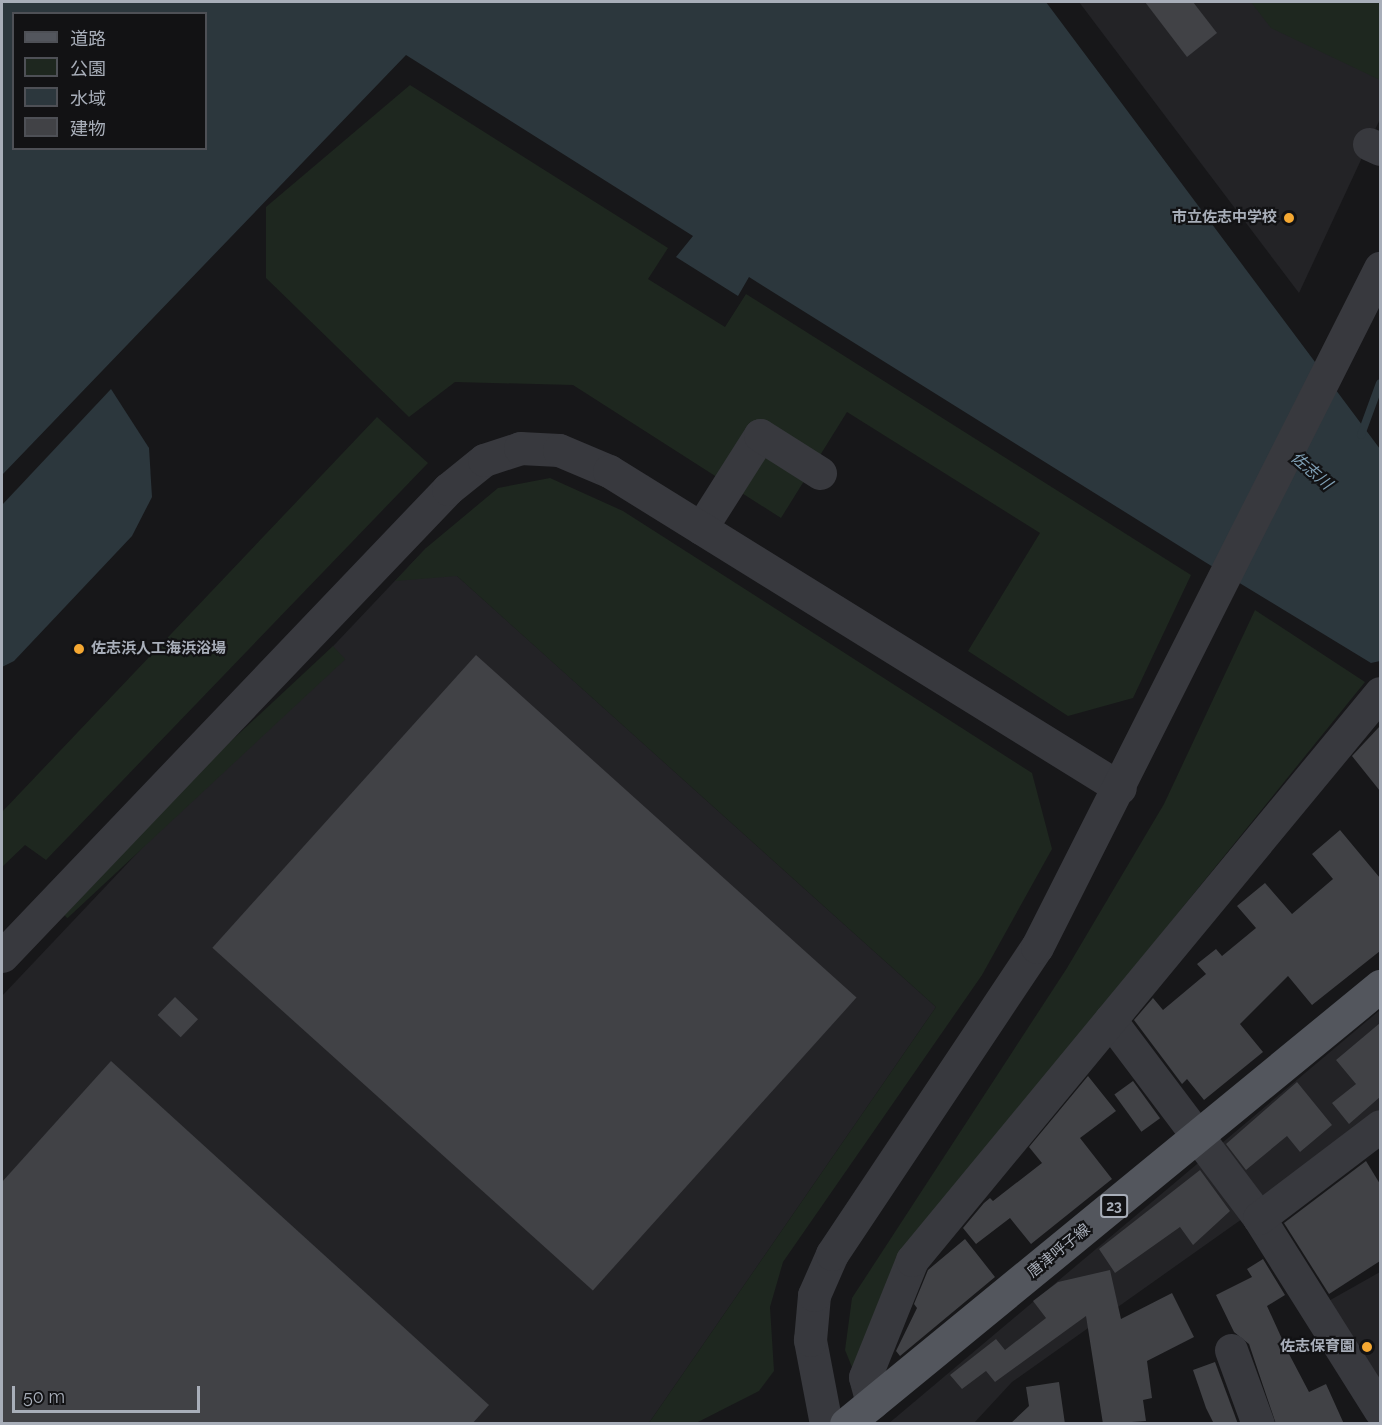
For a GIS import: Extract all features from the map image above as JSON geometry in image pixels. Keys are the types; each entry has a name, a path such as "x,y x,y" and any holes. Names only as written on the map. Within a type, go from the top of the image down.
{"main road":[{"name":"唐津呼子線","path":"846,1424 1200,1137 1380,986"}],"street":[{"path":"826,1424 810,1340 814,1294 832,1254 1037,947 1346,344 1380,268"},
{"path":"701,528 760,435 820,473"},
{"path":"2,956 448,489 484,460 520,448 559,450 609,471 1120,788"},
{"path":"872,1403 865,1377 912,1260 1380,693"},
{"path":"1110,1020 1259,1218 1380,1410"},
{"path":"1259,1218 1380,1126"},
{"path":"1231,1350 1258,1424"}],"shaded area":[{"name":"市立佐志中学校","path":"1079,2 1380,2 1380,119 1299,293"},
{"path":"426,548 936,1007 649,1423 2,1424 2,996"},
{"path":"1380,1010 1380,1109 1242,1219 1012,1382 974,1423 888,1424"},
{"name":"佐志保育園","path":"1380,1272 1380,1392 1325,1303"}],"green space":[{"path":"1251,2 1380,2 1380,80 1271,28"},
{"path":"410,85 668,248 648,279 725,327 746,294 1191,575 1133,698 1068,716 968,651 1040,533 847,412 781,518 573,385 455,382 409,417 266,278 266,207"},
{"path":"377,417 428,463 46,860 25,845 2,867 2,812"},
{"path":"550,478 623,511 1032,773 1052,849 982,975 783,1262 770,1307 774,1371 759,1391 696,1423 649,1423 936,1007 457,576 395,581 426,548 498,488"},
{"path":"1255,610 1365,682 898,1259 858,1382 845,1350 852,1298 1067,968 1164,804"},
{"path":"333,646 345,659 67,918 55,905"}],"water":[{"name":"佐志川","path":"2,2 1046,2 1380,449 1380,661 1371,663 1205,562 749,277 738,296 676,257 693,236 406,55 2,475"},
{"path":"111,389 149,448 152,497 132,536 14,661 2,667 2,505"}],"building":[{"path":"1145,2 1193,2 1217,33 1187,57"},
{"path":"476,655 856,998 593,1290 212,948"},
{"path":"1380,726 1380,791 1352,756"},
{"path":"1340,830 1380,878 1380,951 1312,1005 1288,976 1240,1024 1263,1052 1204,1100 1187,1079 1182,1084 1134,1020 1153,998 1163,1010 1206,974 1197,964 1216,949 1222,956 1256,928 1237,906 1265,883 1292,914 1333,879 1312,854"},
{"path":"175,997 198,1019 181,1037 158,1015"},
{"path":"1380,1023 1380,1097 1349,1124 1332,1103 1356,1084 1336,1060"},
{"path":"111,1061 489,1405 472,1424 2,1424 2,1182"},
{"path":"1088,1076 1116,1111 1080,1138 1112,1179 1031,1244 1010,1218 976,1244 963,1228 990,1198 993,1201 1042,1163 1029,1147"},
{"path":"1133,1081 1160,1118 1141,1132 1114,1095"},
{"path":"1297,1082 1332,1125 1300,1152 1287,1136 1246,1170 1226,1144"},
{"path":"1366,1161 1380,1184 1380,1261 1329,1294 1284,1223"},
{"path":"1200,1170 1230,1211 1193,1245 1180,1227 1115,1273 1099,1249"},
{"path":"965,1239 995,1277 900,1356 896,1351 917,1308 914,1304 928,1270"},
{"path":"1263,1259 1285,1295 1267,1306 1288,1352 1309,1392 1326,1384 1344,1424 1276,1424 1249,1344 1234,1332 1216,1295 1252,1277 1247,1269"},
{"path":"1110,1270 1121,1319 1172,1293 1194,1337 1147,1361 1152,1398 1143,1400 1146,1421 1103,1424 1086,1316 995,1382 986,1371 962,1389 950,1375 996,1339 1005,1350 1046,1318 1033,1301 1058,1282"},
{"path":"1215,1362 1238,1424 1214,1424 1206,1408 1193,1370"},
{"path":"1059,1382 1065,1424 1010,1424 1029,1406 1026,1387"}],"waterway":[{"path":"1361,435 1380,383"}],"place":[{"name":"市立佐志中学校","path":"1289,218"},
{"name":"佐志浜人工海浜浴場","path":"79,649"},
{"name":"佐志保育園","path":"1367,1347"}]}
